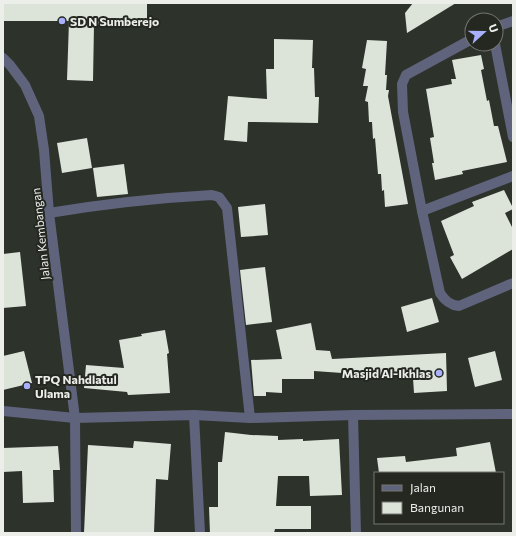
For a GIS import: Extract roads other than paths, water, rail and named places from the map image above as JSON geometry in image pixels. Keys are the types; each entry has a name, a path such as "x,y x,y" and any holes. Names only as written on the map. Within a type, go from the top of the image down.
{"street":[{"path":"464,42 406,75 402,84 403,112 422,210 440,293 444,299 454,305 459,306 513,283"},
{"path":"498,52 510,113 513,137"},
{"name":"Jalan Kembangan","path":"3,58 25,85 38,116 44,150 50,213 76,418 76,533"},
{"path":"422,210 513,176"},
{"path":"50,213 136,200 212,195 219,197 227,208 250,418"},
{"path":"3,410 76,418 194,415 250,418 353,415 513,414"},
{"path":"194,415 200,533"},
{"path":"353,415 356,533"}],"place":[{"name":"SD N Sumberejo","path":"62,21"},
{"name":"Masjid Al-Ikhlas","path":"439,373"},
{"name":"TPQ Nahdlatul Ulama","path":"27,386"}]}
